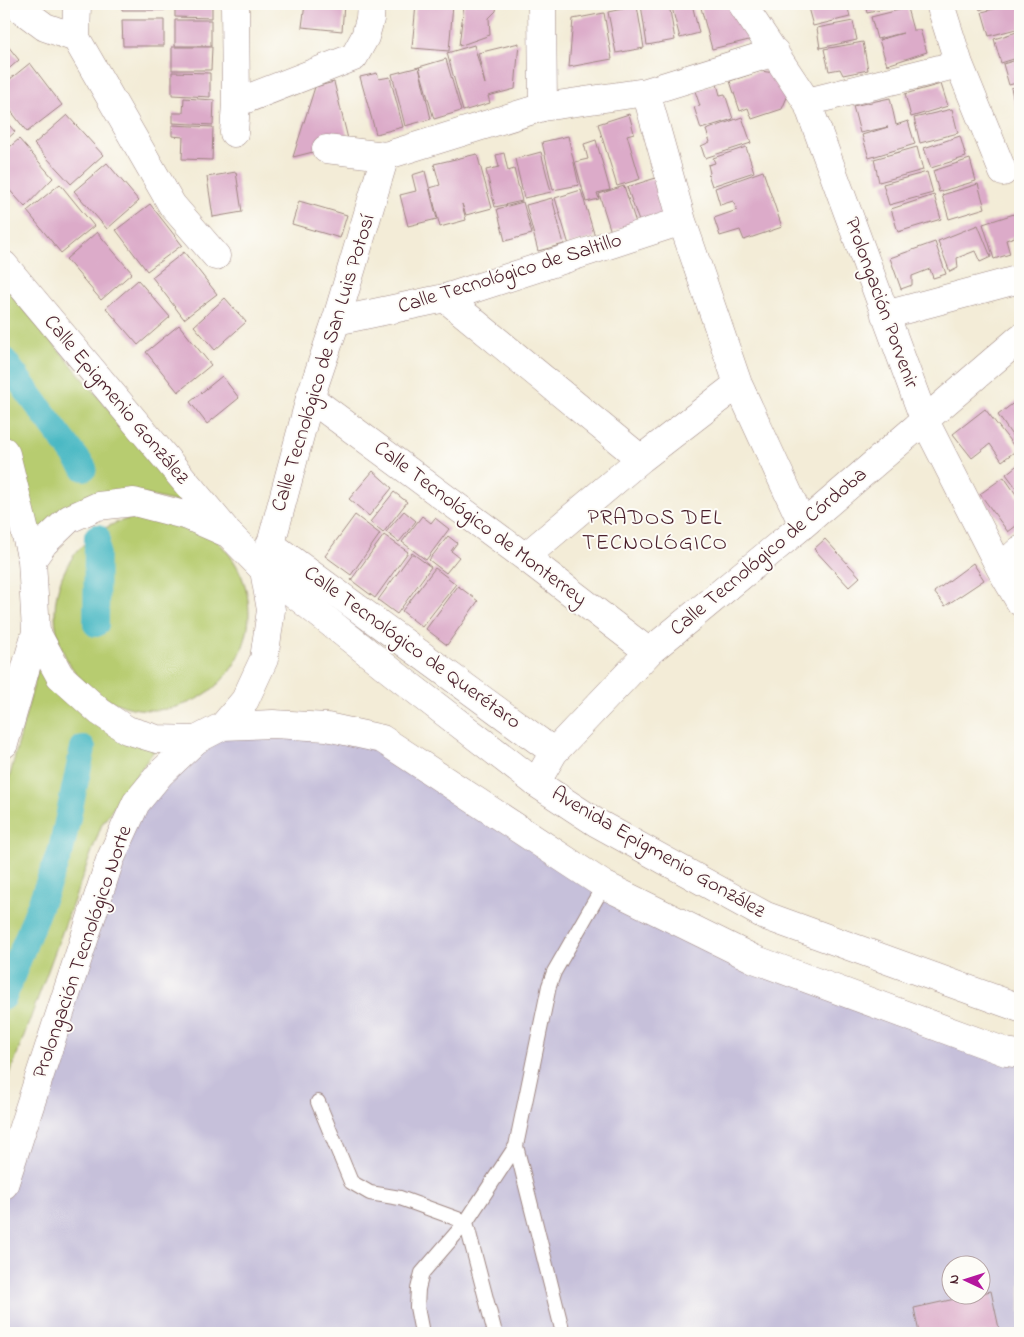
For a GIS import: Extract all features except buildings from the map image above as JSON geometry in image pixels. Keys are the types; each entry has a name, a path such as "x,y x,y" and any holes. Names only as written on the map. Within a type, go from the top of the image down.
{"street":[{"path":"14,4 45,28 76,38"},
{"path":"78,4 76,38 172,205 216,256"},
{"path":"234,133 236,103 235,4"},
{"path":"236,103 354,56 365,37 370,19 371,4"},
{"path":"542,4 543,107"},
{"name":"Prolongación Porvenir","path":"742,4 807,102 924,419 1000,568 1020,602"},
{"path":"940,4 959,64 1003,172"},
{"path":"326,149 385,156 543,107 646,92 775,52"},
{"path":"807,102 959,64"},
{"path":"646,92 682,221 738,384 803,525"},
{"name":"Calle Tecnológico de San Luis Potosí","path":"267,557 310,398 336,321 385,156"},
{"name":"Calle Tecnológico de Saltillo","path":"336,321 445,298 682,221"},
{"name":"Calle Epigmenio González","path":"4,265 229,534 267,557"},
{"path":"885,315 1020,279"},
{"path":"445,298 641,459"},
{"name":"Calle Tecnológico de Córdoba","path":"536,783 554,752 649,652 803,525 1020,338"},
{"path":"525,557 641,459 738,384"},
{"name":"Calle Tecnológico de Monterrey","path":"310,398 525,557 649,652"},
{"path":"4,451 32,560 36,632 4,744"},
{"path":"32,560 44,543 69,518 98,506 134,502 188,516 229,534"},
{"path":"1000,568 1020,550"},
{"path":"36,632 60,676 114,722 127,730 157,739 196,740 223,726 245,700 264,659 271,610 267,557"},
{"name":"Calle Tecnológico de Querétaro","path":"267,557 554,752"},
{"name":"Avenida Epigmenio González","path":"267,557 396,675 536,783 597,823 766,916 1020,1008"},
{"path":"223,726 273,724 327,727 382,739 604,885 754,959 1006,1052 1020,1054"},
{"name":"Prolongación Tecnológico Norte","path":"4,1185 110,860 136,803 160,774 196,740"}],"lane":[{"path":"422,1333 418,1307 418,1289 422,1273 466,1222 516,1146 549,986 554,972 604,885"},
{"path":"318,1102 351,1182 370,1193 400,1198 466,1222"},
{"path":"516,1146 563,1333"},
{"path":"466,1222 495,1333"}],"shaded area":[{"path":"223,726 382,739 604,885 1020,1054 1020,1333 4,1333 4,1185 136,803"}],"green space":[{"path":"4,285 190,505 125,490 36,536 17,451 4,436"},
{"path":"152,516 180,520 198,528 213,538 227,552 237,567 245,585 249,613 245,641 237,659 227,674 213,688 198,698 180,706 152,710 124,706 106,698 91,688 77,674 67,659 59,641 55,613 59,585 67,567 77,552 91,538 106,528 124,520"},
{"path":"41,657 156,748 102,824 4,1090 4,798"}],"waterway":[{"path":"4,360 84,468"},
{"path":"96,624 97,537"},
{"path":"4,997 61,850 83,748"}],"district":[{"name":"PRADOS DEL TECNOLÓGICO","path":"655,532"}]}
